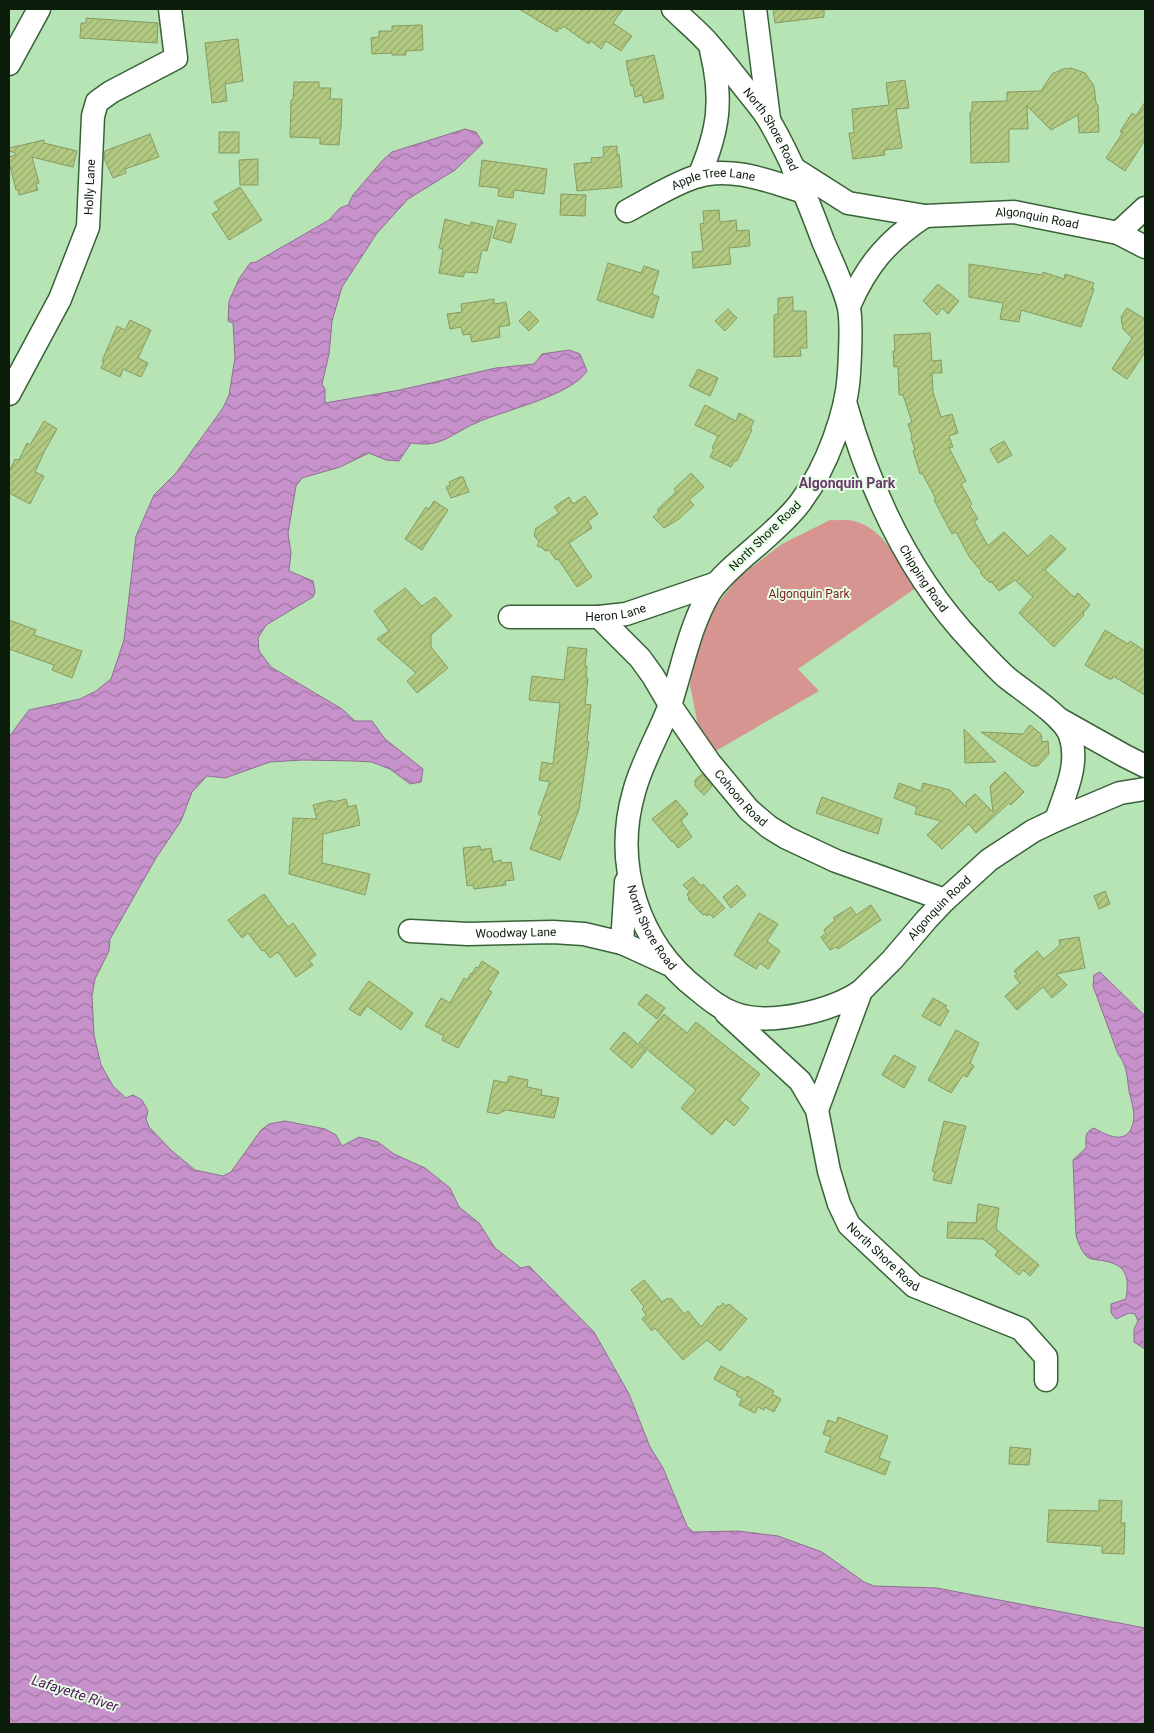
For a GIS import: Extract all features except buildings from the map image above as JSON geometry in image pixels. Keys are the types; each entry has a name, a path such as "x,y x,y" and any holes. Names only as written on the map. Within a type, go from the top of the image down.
{"street":[{"path":"9,64 39,9"},
{"name":"Holly Lane","path":"9,394 60,299 88,227 93,116 97,102 111,92 176,58 170,9"},
{"name":"North Shore Road","path":"673,9 710,44 769,120 804,192 848,306 849,376 845,401 836,433 825,461 803,500 780,525 717,583 696,621 670,706 633,793 628,822 626,853 632,888 648,932 658,950 671,966 800,1081 818,1110 829,1171 839,1204 849,1226 914,1286 1021,1329 1046,1358 1046,1380"},
{"path":"755,9 769,120"},
{"path":"699,176 710,151 716,126 718,99 716,71 710,44"},
{"name":"Algonquin Road","path":"792,168 848,203 925,216 1014,212 1118,233 1145,247"},
{"name":"Apple Tree Lane","path":"626,211 699,176 740,174 760,178 804,192"},
{"path":"1118,233 1145,208"},
{"name":"Algonquin Road","path":"848,306 870,266 888,244 903,230 925,216"},
{"name":"Chipping Road","path":"845,401 871,480 899,539 923,579 950,617 1006,676 1058,719 1145,766"},
{"name":"Heron Lane","path":"510,617 599,617 626,614 717,583"},
{"name":"Cohoon Road","path":"599,617 640,658 670,706 710,763 749,810 769,827 787,838 836,861 946,900"},
{"name":"Chipping Road","path":"1056,820 1073,766 1074,748 1069,734 1058,719"},
{"name":"Algonquin Road","path":"818,1110 860,991 892,960 946,900 989,860 1033,831 1120,793 1145,789"},
{"path":"622,943 628,872"},
{"name":"Woodway Lane","path":"410,931 468,934 553,932 584,934 622,943 671,966"},
{"name":"North Shore Road","path":"722,1010 764,1019 785,1018 818,1010 853,996 860,991"}],"green space":[{"name":"Algonquin Park","path":"830,520 854,521 874,531 890,548 916,588 798,669 819,691 714,752 698,726 690,685 697,649 715,607 739,577 782,544"}],"water":[{"name":"Lafayette River","path":"465,129 476,132 483,143 455,170 408,199 377,233 342,287 332,321 329,354 322,384 325,389 325,403 400,390 496,368 534,364 542,354 569,350 580,354 587,371 579,380 567,388 536,402 488,418 435,443 411,443 399,461 386,460 369,453 340,467 302,478 296,486 288,533 291,553 289,571 313,581 315,592 313,597 266,625 258,638 259,651 271,667 342,709 355,721 372,721 385,739 423,769 421,782 410,784 390,769 372,762 355,761 302,760 270,762 225,778 207,776 192,792 181,821 156,858 110,939 109,951 95,979 92,996 94,1035 101,1065 113,1086 126,1098 133,1095 142,1100 148,1111 146,1119 149,1127 172,1151 195,1170 223,1176 231,1172 261,1130 269,1124 285,1121 325,1129 336,1135 342,1146 359,1137 378,1142 394,1154 425,1168 450,1188 459,1207 479,1223 495,1248 521,1268 529,1266 594,1332 629,1394 650,1447 663,1468 687,1526 693,1532 738,1531 778,1536 822,1552 864,1582 874,1586 937,1588 1145,1628 1145,1724 9,1724 9,737 29,710 80,699 96,691 111,679 124,640 136,536 154,495 176,473 223,408 229,395 235,358 233,323 228,321 229,301 239,279 250,263 256,262 329,220 340,208 348,205 353,195 392,152"},
{"path":"1100,972 1145,1016 1145,1349 1134,1342 1134,1329 1138,1321 1135,1314 1129,1313 1116,1319 1111,1313 1111,1304 1126,1299 1127,1279 1123,1270 1113,1263 1091,1259 1084,1254 1076,1235 1073,1160 1086,1148 1086,1136 1089,1131 1094,1128 1113,1137 1125,1136 1132,1126 1134,1117 1125,1067 1118,1054 1093,986 1094,975"}],"district":[{"name":"Algonquin Park","path":"847,483"}]}
